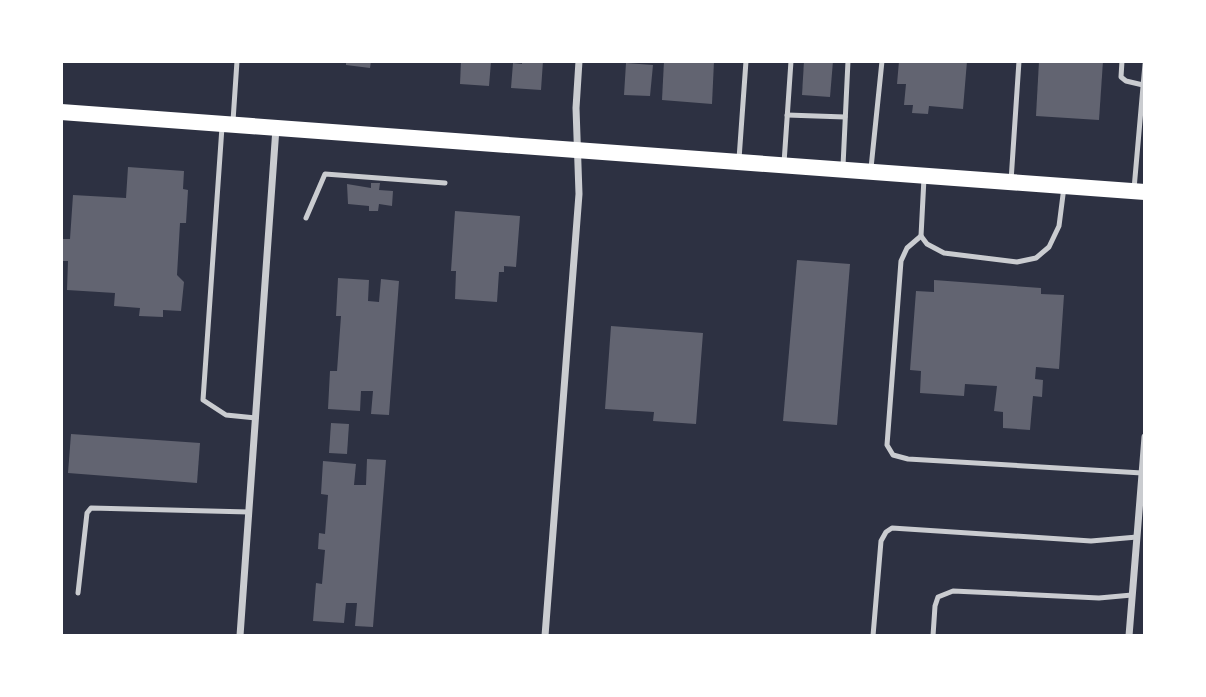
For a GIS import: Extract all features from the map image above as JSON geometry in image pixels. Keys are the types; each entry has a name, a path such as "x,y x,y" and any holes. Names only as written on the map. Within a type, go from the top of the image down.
{"main road":[{"path":"61,112 1140,191"}],"street":[{"path":"545,636 579,194 576,108 579,61"},
{"path":"240,636 276,127"},
{"path":"1129,636 1145,437"}],"lane":[{"path":"237,61 228,124 203,400 226,415 256,418"},
{"path":"739,162 746,61"},
{"path":"784,166 790,61"},
{"path":"843,170 848,61"},
{"path":"871,171 882,61"},
{"path":"1011,181 1019,61"},
{"path":"1122,61 1121,77 1143,85"},
{"path":"1140,191 1145,64"},
{"path":"787,115 845,117"},
{"path":"306,218 325,174 445,184"},
{"path":"925,175 921,236 927,244 944,253 1017,262 1036,258 1049,247 1059,226 1064,185"},
{"path":"921,236 907,248 901,261 887,444 893,455 908,459 1142,474"},
{"path":"78,593 87,513 91,508 249,512"},
{"path":"873,636 881,541 892,528 1091,541 1137,537"},
{"path":"933,636 938,597 953,591 1099,598 1132,595"}],"building":[{"path":"346,61 371,61 370,68 346,65"},
{"path":"461,61 491,62 489,86 460,84"},
{"path":"522,61 543,61 541,90 511,88 513,63 522,64"},
{"path":"664,61 714,61 712,104 662,100"},
{"path":"804,61 833,61 830,97 802,95"},
{"path":"899,61 967,61 963,109 929,106 928,114 912,113 913,105 904,105 906,84 897,84"},
{"path":"1039,61 1103,61 1099,120 1036,116"},
{"path":"626,63 653,65 650,96 624,95"},
{"path":"128,167 184,171 183,189 188,190 186,223 180,223 177,275 184,282 181,311 163,310 163,317 139,316 140,308 114,306 115,293 67,290 68,261 61,261 61,239 70,239 73,195 126,198"},
{"path":"371,183 380,183 379,190 393,191 392,206 379,204 378,211 369,211 369,206 348,204 347,184 371,188"},
{"path":"455,211 520,216 516,267 504,266 504,272 499,272 497,302 455,299 456,271 451,271"},
{"path":"797,260 850,264 837,425 783,421"},
{"path":"338,278 369,280 368,301 379,302 381,279 399,281 389,415 371,414 373,391 361,391 360,411 328,409 330,371 337,371 341,316 336,316"},
{"path":"934,280 1041,288 1041,294 1064,295 1059,369 1036,367 1035,379 1043,380 1042,397 1033,396 1030,430 1003,428 1003,412 994,411 997,386 965,384 964,396 920,393 921,371 910,370 916,291 934,292"},
{"path":"611,326 703,333 696,424 653,421 654,412 605,409"},
{"path":"331,423 349,424 347,454 329,453"},
{"path":"71,434 200,443 197,483 68,473"},
{"path":"367,459 386,460 373,627 355,626 357,603 346,603 344,623 313,621 316,583 322,584 325,550 318,549 319,533 325,534 328,495 321,494 323,461 356,464 354,485 366,485"}]}
